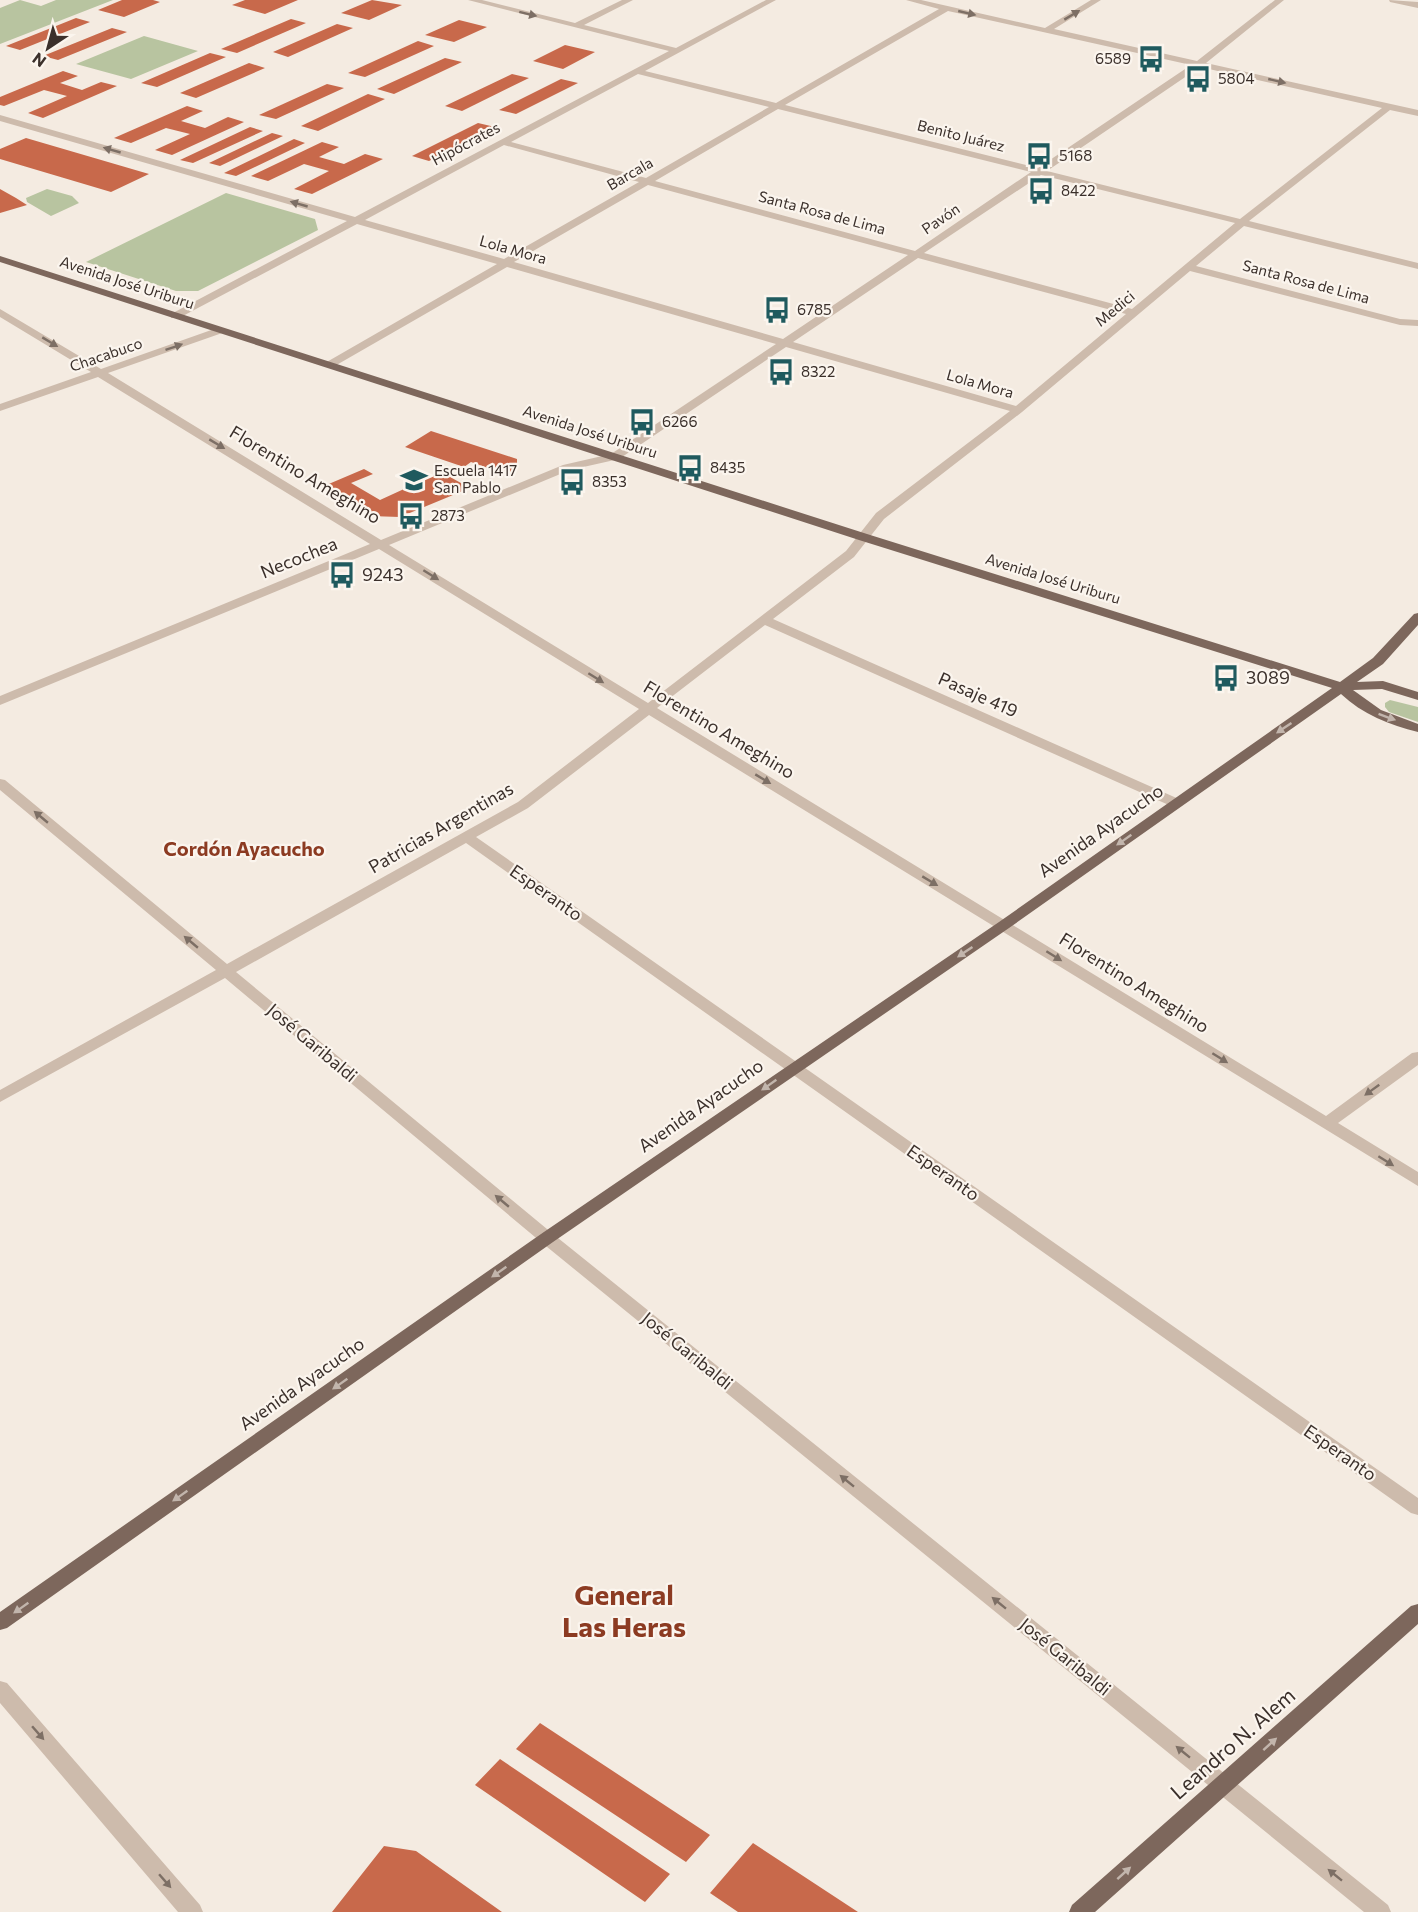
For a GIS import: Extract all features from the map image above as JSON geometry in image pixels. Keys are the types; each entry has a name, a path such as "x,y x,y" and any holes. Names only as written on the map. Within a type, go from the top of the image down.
{"main road":[{"name":"Avenida José Uriburu","path":"0,259 1337,691 1369,711 1418,728"},
{"name":"Avenida Ayacucho","path":"0,1622 547,1238 1004,925 1337,691 1378,661 1418,617"},
{"name":"Avenida José Uriburu","path":"1337,691 1383,686 1418,696"},
{"name":"Leandro N. Alem","path":"1080,1912 1418,1612"}],"street":[{"path":"472,0 485,1 675,50"},
{"path":"575,26 629,0"},
{"name":"Hipócrates","path":"175,316 772,0"},
{"path":"910,0 1417,111"},
{"path":"1047,30 1097,0"},
{"name":"Pavón","path":"615,457 1199,64 1280,0"},
{"path":"1393,0 1418,5"},
{"name":"Barcala","path":"329,365 946,8"},
{"name":"Benito Juárez","path":"636,71 1418,266"},
{"name":"Medici","path":"863,537 880,516 1018,410 1242,222 1388,106"},
{"name":"Lola Mora","path":"0,118 1018,410"},
{"name":"Santa Rosa de Lima","path":"502,142 1133,313"},
{"name":"Santa Rosa de Lima","path":"1188,267 1400,322 1418,323"},
{"name":"Florentino Ameghino","path":"0,312 1418,1180"},
{"name":"Chacabuco","path":"0,408 221,330"},
{"name":"Necochea","path":"0,701 567,467 615,457"},
{"name":"Patricias Argentinas","path":"0,1097 224,970 468,838 523,805 850,554 863,537"},
{"name":"Pasaje 419","path":"764,620 1176,803"},
{"name":"José Garibaldi","path":"0,783 547,1238 1380,1912"},
{"name":"Esperanto","path":"468,838 1418,1508"},
{"path":"1326,1124 1418,1057"},
{"path":"0,1689 192,1912"}],"green space":[{"path":"20,0 41,6 56,0 113,0 0,44 0,8"},
{"path":"144,36 198,51 131,79 76,64"},
{"path":"47,189 72,196 79,203 51,216 27,202 26,198"},
{"path":"226,193 315,219 318,230 198,291 176,291 86,262"},
{"path":"1390,700 1418,707 1418,722 1389,712 1385,703"}],"building":[{"path":"122,0 160,2 124,17 98,10"},
{"path":"245,0 298,0 265,14 232,5"},
{"path":"372,0 402,5 369,20 341,13"},
{"path":"76,18 90,22 20,50 6,46"},
{"path":"291,19 306,23 237,53 221,49"},
{"path":"459,20 487,27 454,42 425,35"},
{"path":"337,24 353,28 288,57 273,52"},
{"path":"112,28 127,32 58,60 43,56"},
{"path":"418,41 434,46 365,77 348,73"},
{"path":"565,45 595,52 563,69 533,61"},
{"path":"210,53 226,57 157,87 141,83"},
{"path":"445,58 462,62 394,94 377,89"},
{"path":"249,63 265,68 196,98 180,93"},
{"path":"63,71 78,76 60,83 82,90 101,82 117,86 43,118 28,113 67,96 44,90 4,106 0,105 0,97"},
{"path":"512,74 529,78 462,111 445,106"},
{"path":"561,79 578,83 516,114 499,110"},
{"path":"327,84 344,88 276,119 259,115"},
{"path":"368,94 385,99 318,131 301,126"},
{"path":"187,106 203,111 181,121 205,128 228,117 244,122 172,155 155,150 190,134 166,128 131,143 114,138"},
{"path":"478,123 495,127 429,161 412,156"},
{"path":"250,127 263,131 193,163 180,160"},
{"path":"272,133 283,136 220,166 209,163"},
{"path":"26,138 149,174 111,192 0,159 0,149"},
{"path":"294,139 305,143 236,176 224,173"},
{"path":"322,142 339,147 319,157 344,164 365,154 383,159 312,194 294,189 329,171 304,164 268,181 251,176"},
{"path":"0,189 16,198 27,205 0,213"},
{"path":"431,431 517,459 517,469 505,474 471,462 464,467 405,447"},
{"path":"364,469 373,474 351,483 380,500 441,472 470,488 400,517 370,516 324,486"},
{"path":"540,1723 710,1835 686,1862 516,1749"},
{"path":"500,1759 670,1874 645,1902 475,1785"},
{"path":"753,1843 858,1912 738,1912 710,1893"},
{"path":"384,1846 416,1851 502,1912 332,1912"}],"place":[{"name":"6589","path":"1151,59"},
{"name":"5804","path":"1198,79"},
{"name":"5168","path":"1039,156"},
{"name":"8422","path":"1041,191"},
{"name":"6785","path":"777,310"},
{"name":"8322","path":"781,372"},
{"name":"6266","path":"642,422"},
{"name":"8435","path":"690,468"},
{"name":"Escuela 1417 San Pablo","path":"414,480"},
{"name":"8353","path":"572,482"},
{"name":"2873","path":"411,516"},
{"name":"9243","path":"342,575"},
{"name":"3089","path":"1226,678"}],"district":[{"name":"Cordón Ayacucho","path":"244,849"},
{"name":"General Las Heras","path":"624,1611"}]}
